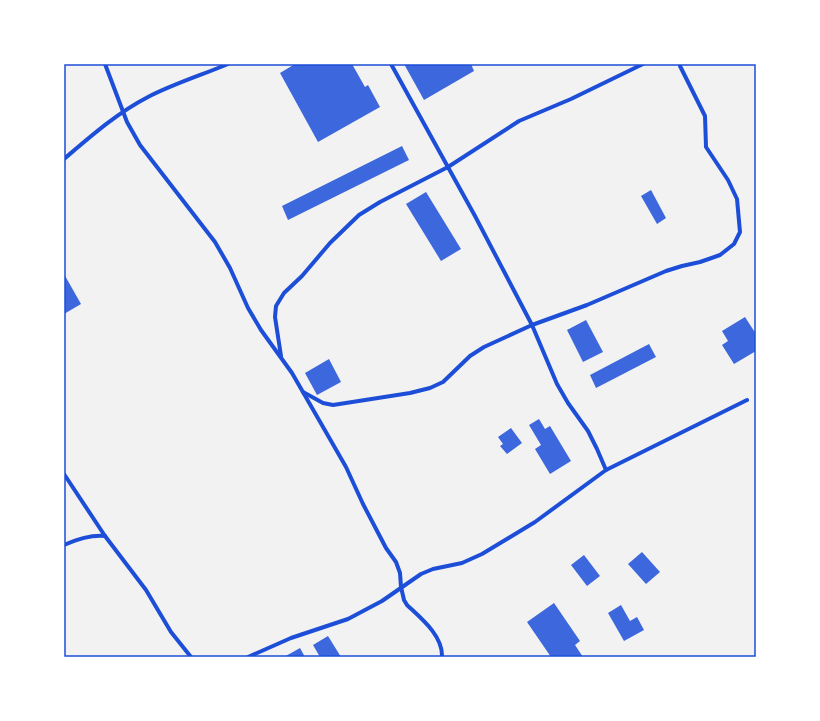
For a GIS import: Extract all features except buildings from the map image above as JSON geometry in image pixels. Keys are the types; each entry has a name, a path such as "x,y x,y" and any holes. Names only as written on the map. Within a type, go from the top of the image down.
{"street":[{"path":"105,64 127,122 140,145 152,163 215,242 230,268 248,308 261,330 292,373 346,467 386,548 396,562 400,573 404,600 435,635 441,647 442,657"},
{"path":"64,159 98,130 149,96 228,64"},
{"path":"391,64 475,216 532,325 557,384 588,432 606,470"},
{"path":"282,358 275,317 276,306 284,293 302,276 343,229 359,215 380,202 448,167 520,121 571,99 643,64"},
{"path":"303,392 324,403 333,405 410,393 430,388 443,382 470,356 484,347 532,325 587,305 666,271 720,255 734,244 740,232 737,199 728,180 706,147 705,116 681,65"},
{"path":"248,657 291,638 348,618 382,600 427,571 462,563 482,554 535,522 606,470 747,400"},
{"path":"64,474 105,536 146,590 171,632 191,657"},
{"path":"64,545 82,538 105,536"}]}
